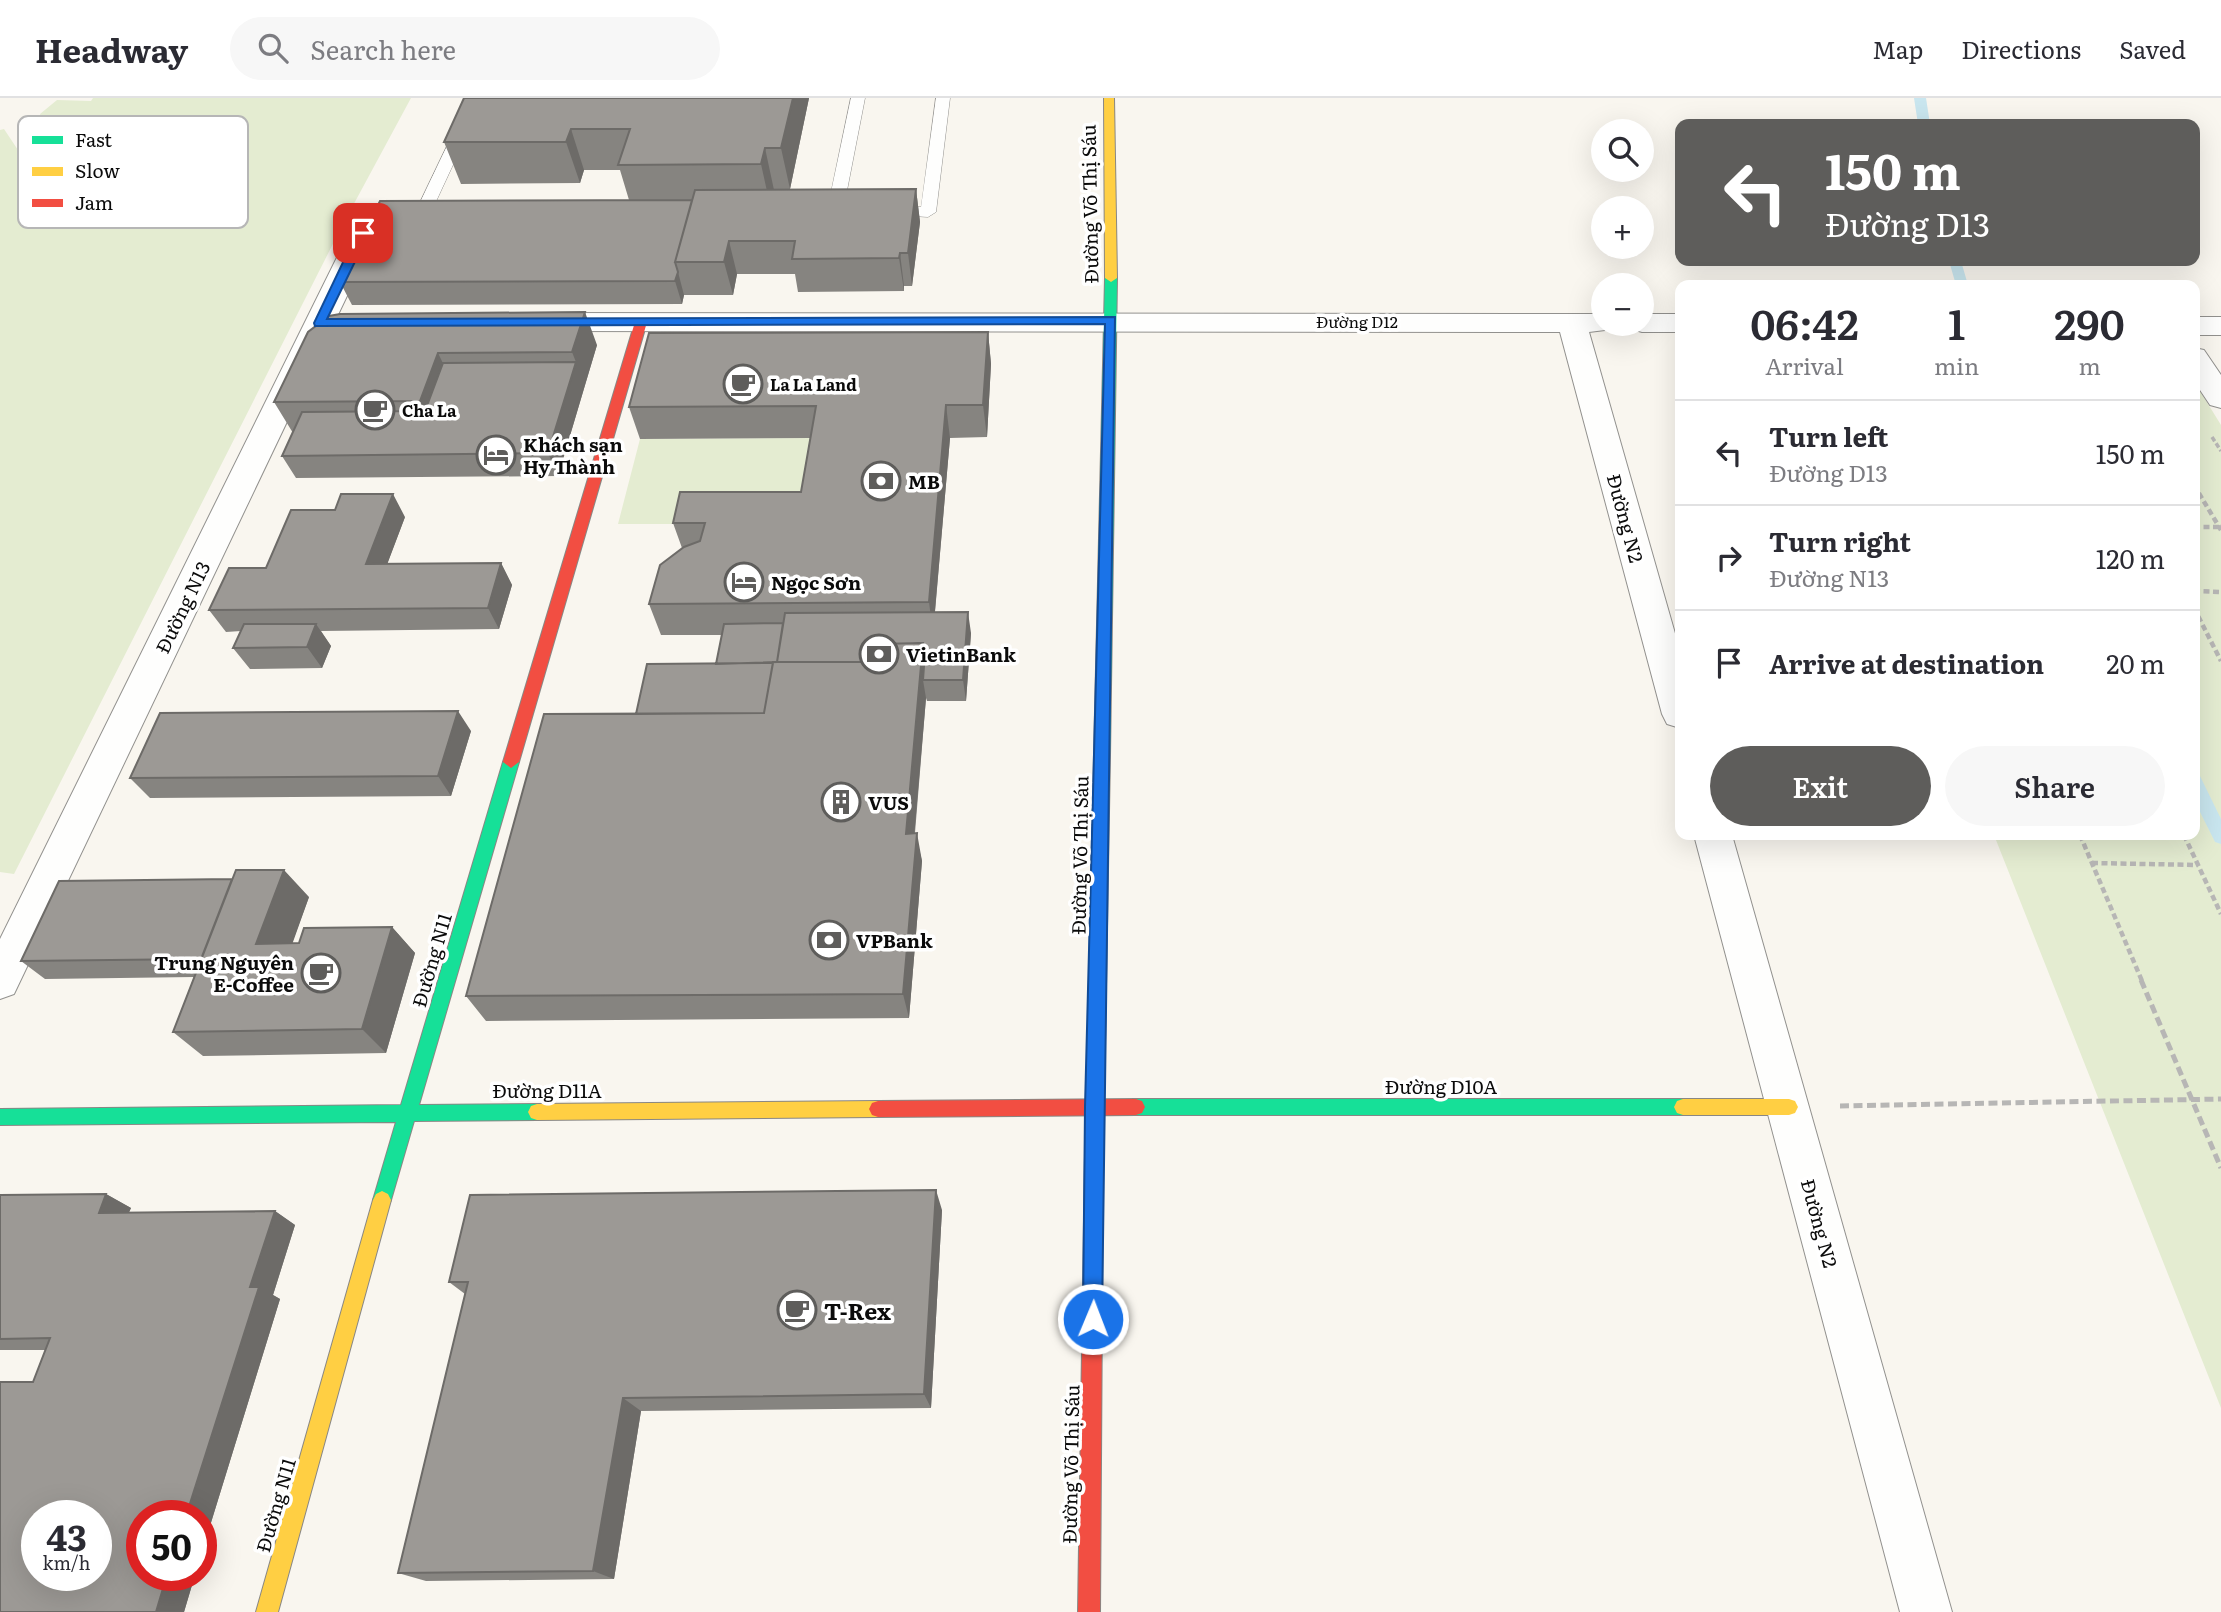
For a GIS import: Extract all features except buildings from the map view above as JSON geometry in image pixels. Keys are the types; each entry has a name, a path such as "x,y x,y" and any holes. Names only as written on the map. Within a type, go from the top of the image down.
{"street":[{"name":"Đường Võ Thị Sáu","path":"1089,1612 1094,1107 1111,320 1109,98"},
{"name":"Đường N13","path":"0,981 332,323 363,233"},
{"name":"Đường D12","path":"504,322 1588,322"},
{"name":"Đường N11","path":"267,1612 407,1112 641,322"},
{"name":"Đường N2","path":"1588,322 1675,693"},
{"path":"1654,323 1675,323"},
{"path":"2200,326 2221,326"},
{"path":"2200,366 2221,398"},
{"name":"Đường N2","path":"1714,840 1926,1612"},
{"name":"Đường D10A","path":"1094,1107 1788,1107"},
{"name":"Đường D11A","path":"0,1117 1094,1107"}],"lane":[{"path":"450,213 422,213 477,98"},
{"path":"807,211 842,211 858,98"},
{"path":"875,211 928,212 943,98"}],"path":[{"path":"2200,494 2220,528"},
{"path":"2200,527 2220,528"},
{"path":"2200,591 2221,592"},
{"path":"2200,620 2221,661"},
{"path":"2082,840 2221,1168"},
{"path":"2186,840 2221,914"},
{"path":"2092,863 2198,865"},
{"path":"1788,1107 2221,1099"}],"green space":[{"path":"93,98 411,98 343,224 14,874 0,872 0,130 4,129 18,150 18,228 248,228 248,116 40,116 57,100 91,101"},
{"path":"2200,391 2221,425 2221,1408 1996,840 2200,840"},
{"path":"823,438 809,524 618,524 640,439"}],"waterway":[{"path":"1920,98 1923,119"},
{"path":"1956,266 1961,280"},
{"path":"2200,793 2221,837"}],"traffic: fast":[{"path":"1102,755 1111,278"},
{"path":"382,1200 511,762"},
{"path":"1136,1107 1683,1107"},
{"path":"0,1117 537,1112"}],"traffic: slow":[{"path":"1109,98 1111,278"},
{"path":"1094,1156 1102,755"},
{"path":"1683,1107 1789,1107"},
{"path":"537,1112 878,1109"},
{"path":"267,1612 382,1200"}],"traffic: jam":[{"path":"511,762 641,322"},
{"path":"878,1109 1136,1107"},
{"path":"1089,1612 1094,1156"}],"place":[{"name":"La La Land","path":"743,384"},
{"name":"Cha La","path":"375,410"},
{"name":"Khách sạn Hy Thành","path":"496,455"},
{"name":"MB","path":"881,481"},
{"name":"Ngọc Sơn","path":"744,582"},
{"name":"VietinBank","path":"879,654"},
{"name":"VUS","path":"841,802"},
{"name":"VPBank","path":"829,940"},
{"name":"Trung Nguyên E-Coffee","path":"321,973"},
{"name":"T-Rex","path":"797,1310"}],"route":[{"path":"363,233 320,323 1111,320 1094,1107 1093,1319"}]}
